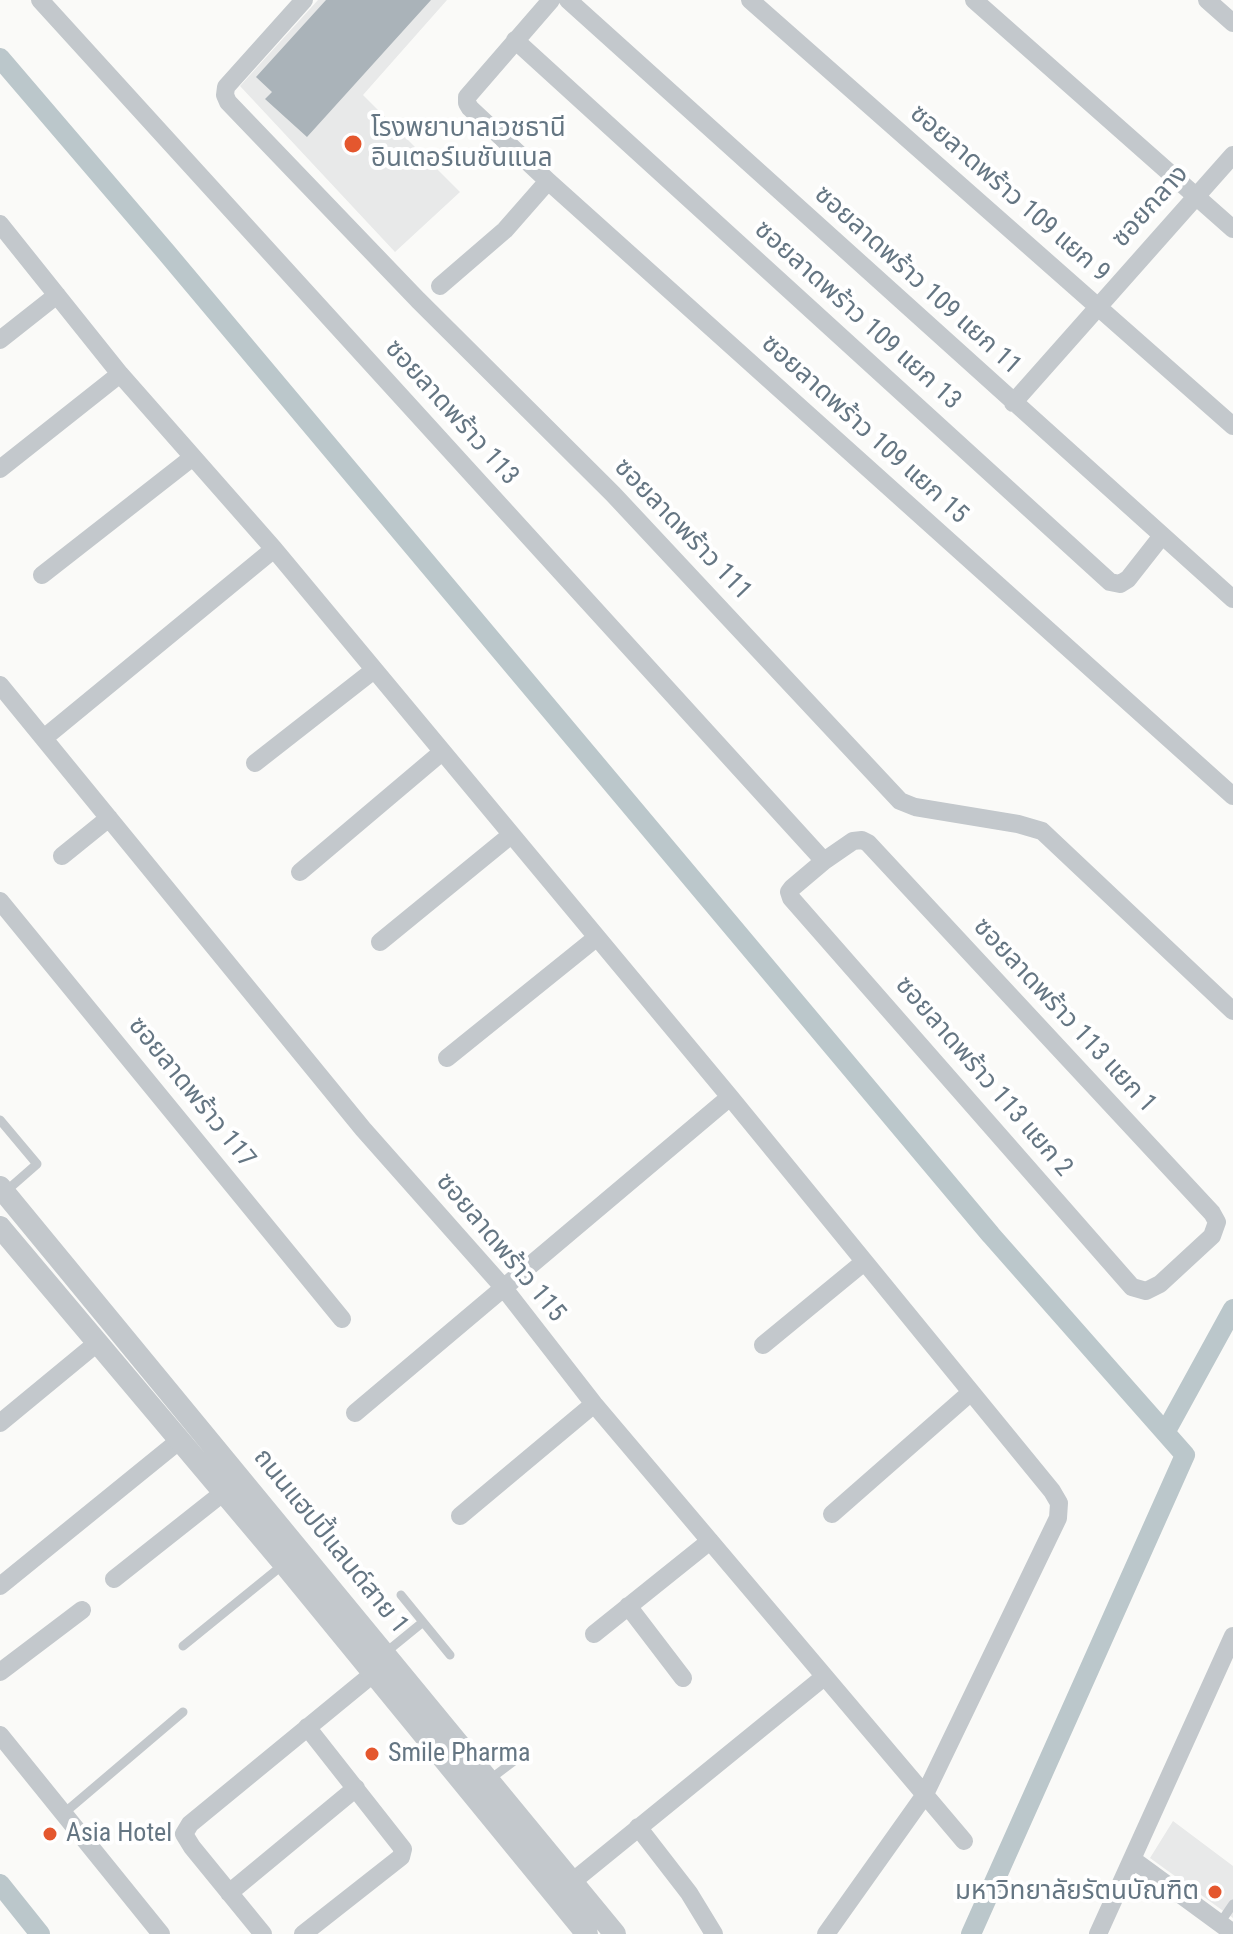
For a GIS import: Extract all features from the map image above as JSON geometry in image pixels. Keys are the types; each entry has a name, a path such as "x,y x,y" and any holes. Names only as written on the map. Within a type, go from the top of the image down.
{"street":[{"name":"ซอยลาดพร้าว 113","path":"40,0 824,861"},
{"name":"ซอยลาดพร้าว 111","path":"304,0 226,87 228,102 418,300 613,494 900,801 915,807 1018,824 1042,831 1233,1011"},
{"path":"515,40 551,0"},
{"name":"ซอยลาดพร้าว 109 แยก 11","path":"568,0 1233,599"},
{"name":"ซอยลาดพร้าว 109 แยก 9","path":"750,0 1233,426"},
{"path":"974,0 1233,229"},
{"path":"1207,0 1233,23"},
{"name":"ซอยลาดพร้าว 109 แยก 15","path":"515,40 467,97 470,108 1233,796"},
{"name":"ซอยลาดพร้าว 109 แยก 13","path":"515,40 1110,582 1120,584 1128,579 1161,537"},
{"name":"ซอยกลาง","path":"1013,403 1233,155"},
{"path":"440,286 505,230 548,181"},
{"path":"0,224 120,374 274,549 730,1097 1059,1503 1058,1518 924,1796 826,1934"},
{"path":"0,340 57,295"},
{"path":"0,469 120,374"},
{"path":"42,575 193,457"},
{"path":"44,738 274,549"},
{"path":"255,763 374,670"},
{"name":"ซอยลาดพร้าว 115","path":"0,685 363,1129 503,1287 594,1404 964,1841"},
{"path":"300,872 442,752"},
{"path":"62,856 109,818"},
{"path":"380,942 511,835"},
{"name":"ซอยลาดพร้าว 113 แยก 1","path":"824,861 853,841 868,843 1212,1213 1217,1222 1212,1236 1181,1264"},
{"name":"ซอยลาดพร้าว 113 แยก 2","path":"824,861 792,888 789,892 791,898 1132,1287 1140,1290 1153,1288 1181,1264"},
{"name":"ซอยลาดพร้าว 117","path":"0,901 342,1319"},
{"path":"447,1058 596,938"},
{"path":"355,1413 730,1097"},
{"name":"ถนนแฮปปี้แลนด์สาย 1","path":"2,1189 383,1662 587,1934"},
{"name":"ถนนแฮปปี้แลนด์สาย 1","path":"0,1227 284,1564 383,1662"},
{"path":"763,1345 864,1262"},
{"path":"0,1423 116,1327"},
{"path":"832,1514 970,1393"},
{"path":"460,1516 594,1404"},
{"path":"0,1586 180,1440"},
{"path":"114,1579 224,1492"},
{"path":"594,1634 710,1541"},
{"path":"628,1606 683,1678"},
{"path":"0,1672 82,1610"},
{"path":"1098,1934 1233,1636"},
{"path":"263,1934 184,1834 190,1824 383,1662"},
{"path":"572,1882 824,1677"},
{"path":"303,1934 401,1857 403,1849 307,1727"},
{"path":"0,1735 161,1934"},
{"name":"ถนนแฮปปี้แลนด์สาย 1","path":"438,1735 489,1780 615,1934"},
{"path":"229,1893 356,1788"},
{"path":"638,1827 689,1893 714,1934"},
{"path":"1132,1859 1227,1928"},
{"path":"838,1918 851,1934"}],"lane":[{"path":"0,1120 37,1164 2,1189"},
{"path":"183,1646 284,1564"},
{"path":"401,1595 450,1655"},
{"path":"383,1662 423,1622"},
{"path":"63,1814 183,1712"},
{"path":"489,1780 526,1752"},
{"path":"1227,1928 1233,1904"}],"shaded area":[{"name":"โรงพยาบาลเวชธานี อินเตอร์เนชันแนล","path":"318,0 447,0 363,95 460,192 395,252 240,86"},
{"name":"มหาวิทยาลัยรัตนบัณฑิต","path":"1173,1821 1233,1866 1233,1918 1150,1858"}],"building":[{"path":"326,0 431,0 307,137 265,99 272,92 256,77"}],"waterway":[{"path":"0,58 991,1235 1185,1455 971,1934"},
{"path":"1166,1431 1233,1309"},
{"path":"0,1884 40,1934"}],"place":[{"name":"โรงพยาบาลเวชธานี อินเตอร์เนชันแนล","path":"353,144"},
{"name":"Smile Pharma","path":"372,1754"},
{"name":"Asia Hotel","path":"50,1834"},
{"name":"มหาวิทยาลัยรัตนบัณฑิต","path":"1215,1892"}]}
